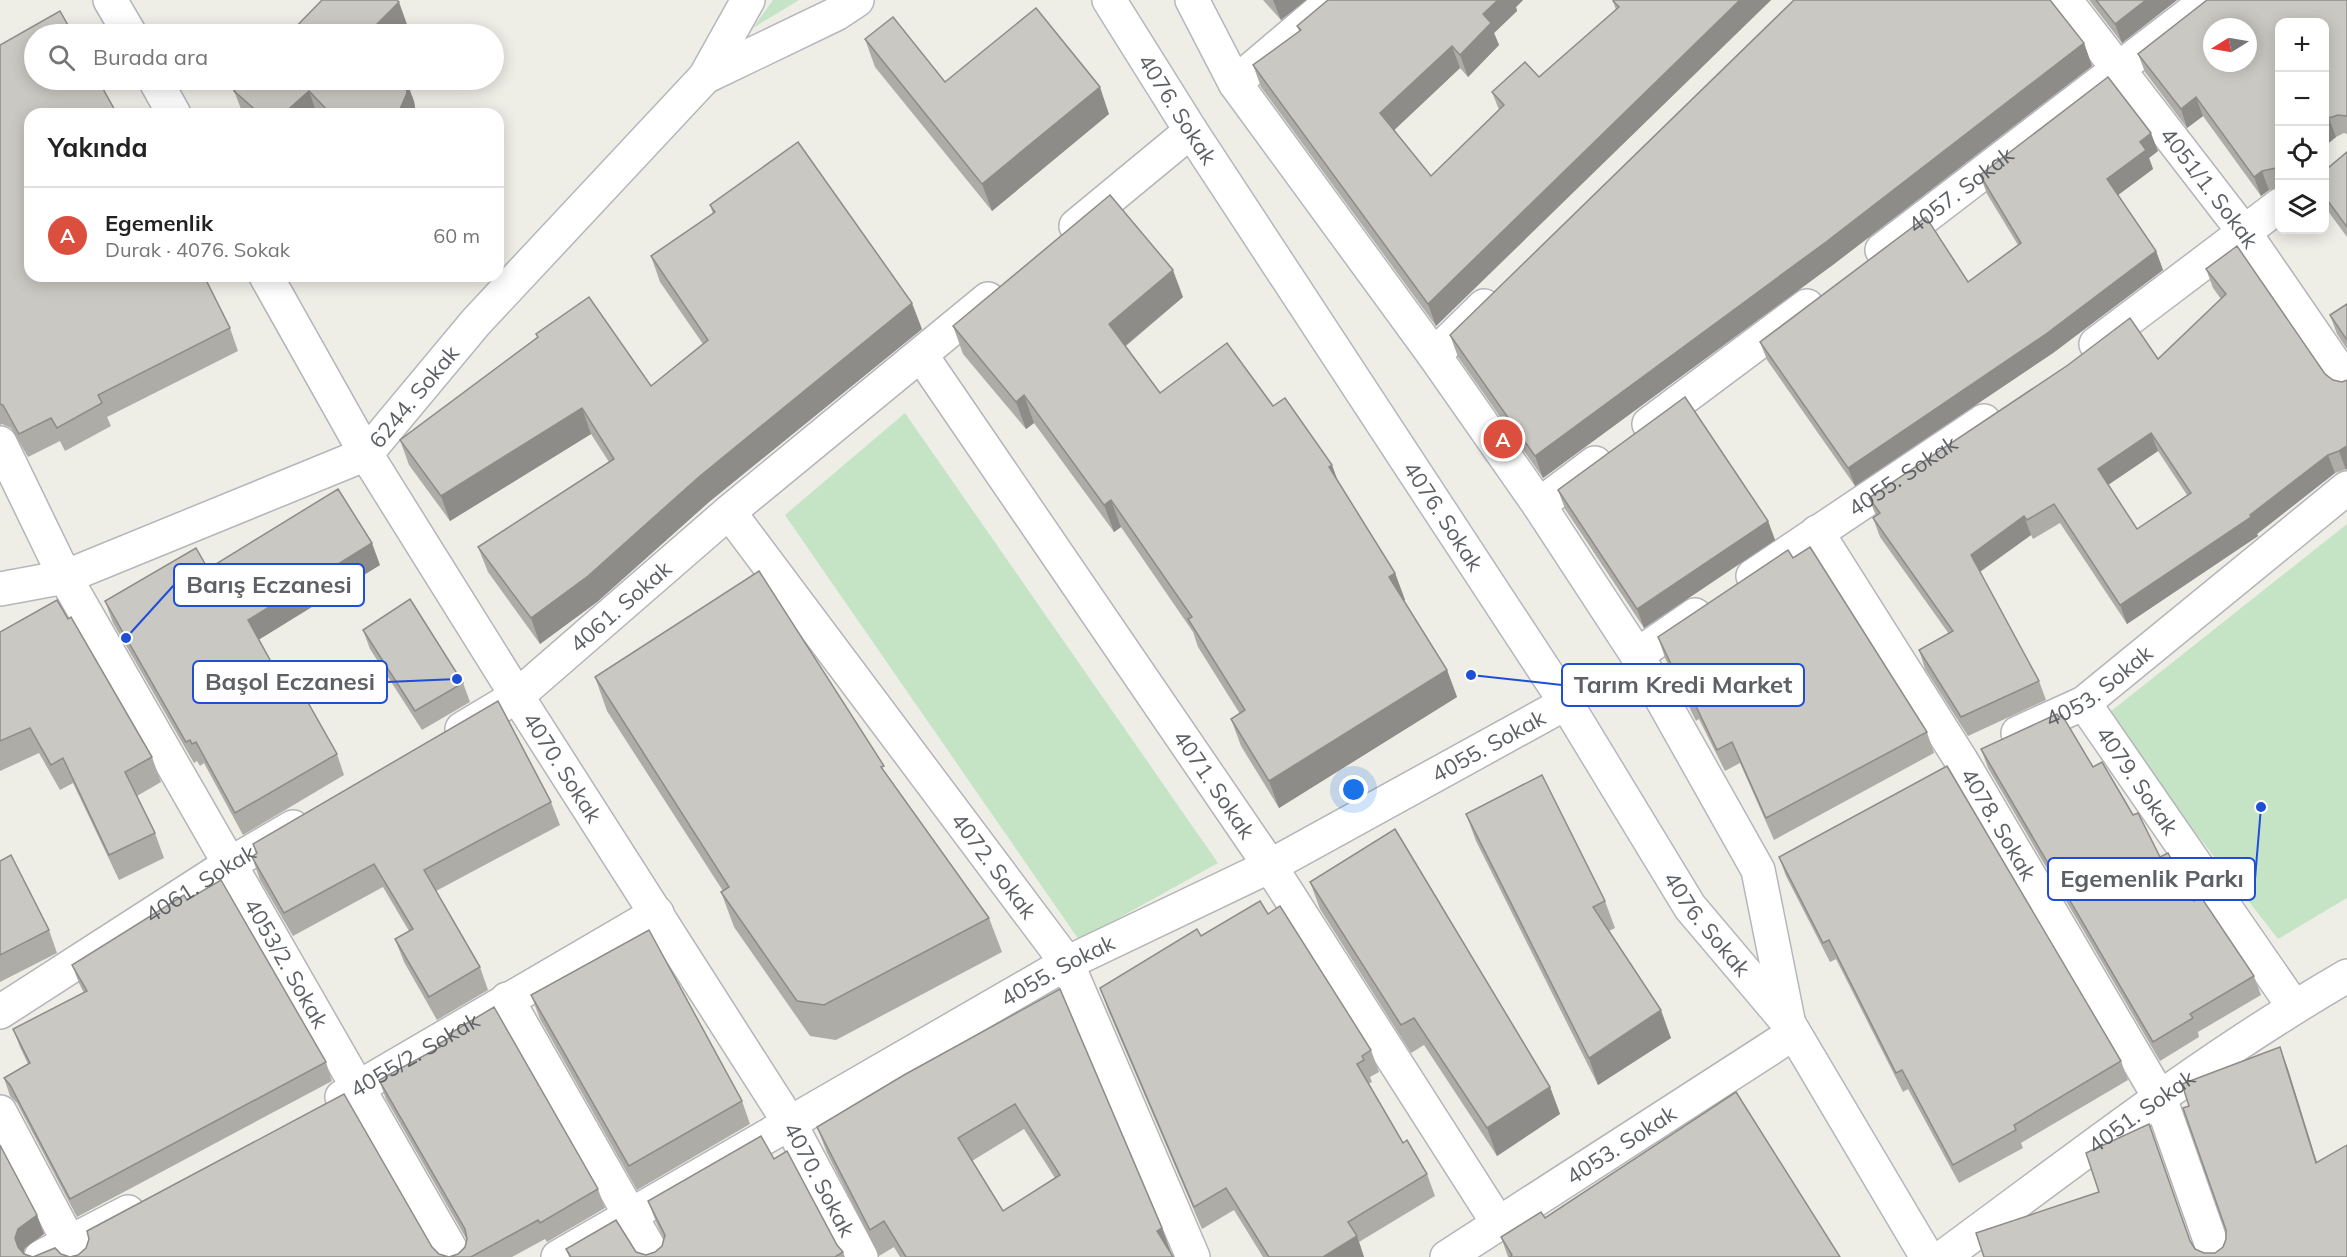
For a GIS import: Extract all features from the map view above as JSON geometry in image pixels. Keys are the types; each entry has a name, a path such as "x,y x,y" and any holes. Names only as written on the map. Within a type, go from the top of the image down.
{"street":[{"path":"110,0 123,24"},
{"name":"6244. Sokak","path":"0,589 65,577 366,454 476,322 705,77 747,0"},
{"name":"6244. Sokak","path":"705,77 836,14 857,0"},
{"name":"4076. Sokak","path":"1109,0 1191,131 1566,703 1690,907 1791,1028 1927,1257"},
{"name":"4076. Sokak","path":"1192,0 1235,83 1434,355 1539,505 1637,655 1758,870 1791,1028"},
{"path":"1235,83 1333,0"},
{"name":"4051/1. Sokak","path":"2065,0 2244,232 2347,382"},
{"name":"4057. Sokak","path":"1539,505 1845,279 2208,0"},
{"path":"161,90 171,108"},
{"path":"1056,243 1191,131"},
{"path":"2074,361 2275,209"},
{"name":"4061. Sokak","path":"434,745 517,696 729,512 1011,280"},
{"name":"4070. Sokak","path":"269,282 366,454 517,696 789,1122 861,1257"},
{"path":"1434,355 1501,289"},
{"name":"4071. Sokak","path":"921,355 1270,866 1498,1223"},
{"name":"4055. Sokak","path":"1637,655 1817,532 2005,408"},
{"name":"4053/2. Sokak","path":"0,443 65,577 228,865 360,1087 456,1257"},
{"name":"4053. Sokak","path":"1930,776 2084,703 2347,488"},
{"name":"4072. Sokak","path":"729,512 1067,963 1193,1257"},
{"name":"4078. Sokak","path":"1817,532 1961,760 2160,1098 2216,1257"},
{"name":"4055. Sokak","path":"558,1257 1067,963 1270,866 1566,703"},
{"name":"4079. Sokak","path":"2084,703 2294,1006"},
{"name":"4061. Sokak","path":"0,1012 228,865 321,811"},
{"path":"1758,870 1788,853"},
{"name":"4055/2. Sokak","path":"319,1109 657,913"},
{"name":"4051. Sokak","path":"1943,1257 2160,1098 2294,1006 2347,976"},
{"path":"507,999 654,1257"},
{"name":"4053. Sokak","path":"1447,1257 1791,1028"},
{"path":"0,1113 74,1250"},
{"path":"41,1257 74,1250 153,1198"}],"green space":[{"path":"773,0 799,0 753,28"},
{"path":"905,413 1218,863 1079,940 785,515"},
{"path":"2347,524 2347,898 2278,939 2105,716"}],"building":[{"path":"322,0 397,0 399,2 377,24 299,24"},
{"path":"1328,0 1498,0 1483,14 1491,23 1460,55 1452,46 1380,113 1431,176 1504,105 1492,92 1525,62 1539,77 1619,7 1614,0 1740,0 1428,304 1253,65 1301,30 1297,26"},
{"path":"1794,0 2050,0 2084,43 1826,242 1535,456 1450,335"},
{"path":"2096,0 2146,0 2115,24"},
{"path":"2207,0 2347,0 2347,116 2338,115 2329,118 2329,18 2275,18 2275,168 2262,171 2254,177 2196,97 2181,109 2138,54"},
{"path":"1036,8 1100,87 982,184 865,39 893,17 945,82"},
{"path":"60,11 67,24 37,24"},
{"path":"24,31 24,90 104,90 114,108 24,108 24,282 207,282 230,328 98,395 102,403 57,428 51,418 19,434 3,405 0,404 0,45"},
{"path":"2108,77 2151,133 2140,142 2146,150 2107,179 2156,251 2046,334 1848,468 1760,342 1926,217 1968,282 2021,243 1980,175"},
{"path":"407,90 407,93 400,108 325,108 309,91 290,108 253,108 234,91"},
{"path":"798,142 912,303 700,476 588,576 531,618 478,547 614,459 582,408 441,496 400,440 538,337 536,334 589,297 651,386 708,340 651,256 715,212 710,205"},
{"path":"2347,152 2347,227 2329,202 2329,167"},
{"path":"1110,195 1173,270 1109,324 1160,393 1227,343 1273,406 1285,398 1332,465 1329,467 1395,573 1389,577 1447,670 1269,781 1231,719 1245,710 1188,619 1192,617 1111,500 1104,505 1024,395 1016,402 953,326"},
{"path":"2237,246 2325,374 2333,380 2342,382 2347,380 2347,446 2328,455 2250,515 2251,517 2120,605 2054,504 2027,520 2024,516 1971,555 2039,681 1961,717 1919,650 1953,631 1873,518 1880,513 1869,498 2068,365 2130,318 2158,359 2226,294 2206,269","holes":["2151,433 2191,493 2137,529 2098,469"]},
{"path":"2347,304 2347,340 2330,315"},
{"path":"1685,397 1768,521 1637,609 1558,490"},
{"path":"338,489 372,543 248,620 291,698 302,692 337,754 235,813 196,742 192,744 190,740 186,742 105,601 196,548 208,569"},
{"path":"1810,547 1927,732 1766,818 1732,742 1717,750 1692,698 1688,699 1658,637 1788,550 1793,558"},
{"path":"759,571 884,766 881,767 989,918 824,1005 797,1001 721,892 729,887 595,677"},
{"path":"410,599 463,683 415,711 363,630"},
{"path":"57,600 68,619 71,617 152,757 125,772 155,833 109,855 63,758 51,765 30,728 0,741 0,632"},
{"path":"498,701 551,802 424,870 480,967 429,997 395,939 413,929 374,864 284,913 252,857 257,853 253,844"},
{"path":"2057,714 2059,717 2062,715 2093,767 2102,762 2133,815 2138,813 2160,857 2168,853 2194,901 2201,897 2254,976 2190,1014 2193,1018 2153,1042 1981,749"},
{"path":"1947,766 2121,1061 2014,1125 2016,1130 1953,1165 1902,1070 1896,1073 1829,940 1823,943 1779,857"},
{"path":"1542,775 1605,901 1593,907 1661,1010 1589,1058 1466,814"},
{"path":"1395,829 1550,1087 1487,1128 1414,1018 1401,1025 1310,882"},
{"path":"11,855 49,930 0,955 0,861"},
{"path":"221,880 326,1062 70,1199 10,1085 4,1078 30,1063 13,1029 87,991 72,965 184,895 187,900"},
{"path":"1260,901 1268,914 1280,906 1371,1050 1362,1056 1364,1060 1357,1064 1403,1143 1407,1140 1427,1174 1348,1222 1357,1236 1323,1257 1269,1257 1226,1188 1194,1207 1100,988 1197,929 1201,936"},
{"path":"649,930 742,1101 629,1166 531,995"},
{"path":"1060,989 1162,1228 1157,1231 1173,1257 906,1257 884,1221 870,1230 817,1127 904,1075","holes":["1015,1104 1060,1175 1003,1211 958,1138"]},
{"path":"494,1007 598,1189 540,1223 538,1220 471,1257 449,1257 458,1254 465,1247 467,1239 465,1229 379,1080 440,1047 438,1044 451,1037 449,1034"},
{"path":"2280,1047 2316,1163 2347,1145 2347,1257 1984,1257 1976,1233 2099,1192 2086,1153 2149,1124 2190,1241 2195,1249 2204,1253 2215,1253 2223,1247 2226,1230 2183,1108 2189,1106 2182,1084"},
{"path":"1736,1092 1840,1257 1510,1257 1512,1255 1501,1237 1541,1212 1545,1218"},
{"path":"344,1094 432,1247 439,1254 449,1257 70,1257 78,1255 86,1248 89,1239 87,1231"},
{"path":"761,1136 774,1159 787,1151 837,1245 843,1252 835,1257 571,1257 566,1249 616,1220 636,1252 646,1255 655,1252 662,1246 665,1235 648,1201"},
{"path":"0,1145 37,1215 18,1229 15,1238 24,1254 33,1257 0,1257"},
{"path":"55,1248 61,1254 70,1257 33,1257"}],"place":[{"name":"Egemenlik","path":"1503,439"},
{"name":"Barış Eczanesi","path":"126,638"},
{"name":"Tarım Kredi Market","path":"1471,675"},
{"name":"Başol Eczanesi","path":"457,679"},
{"name":"Egemenlik Parkı","path":"2261,807"}]}
